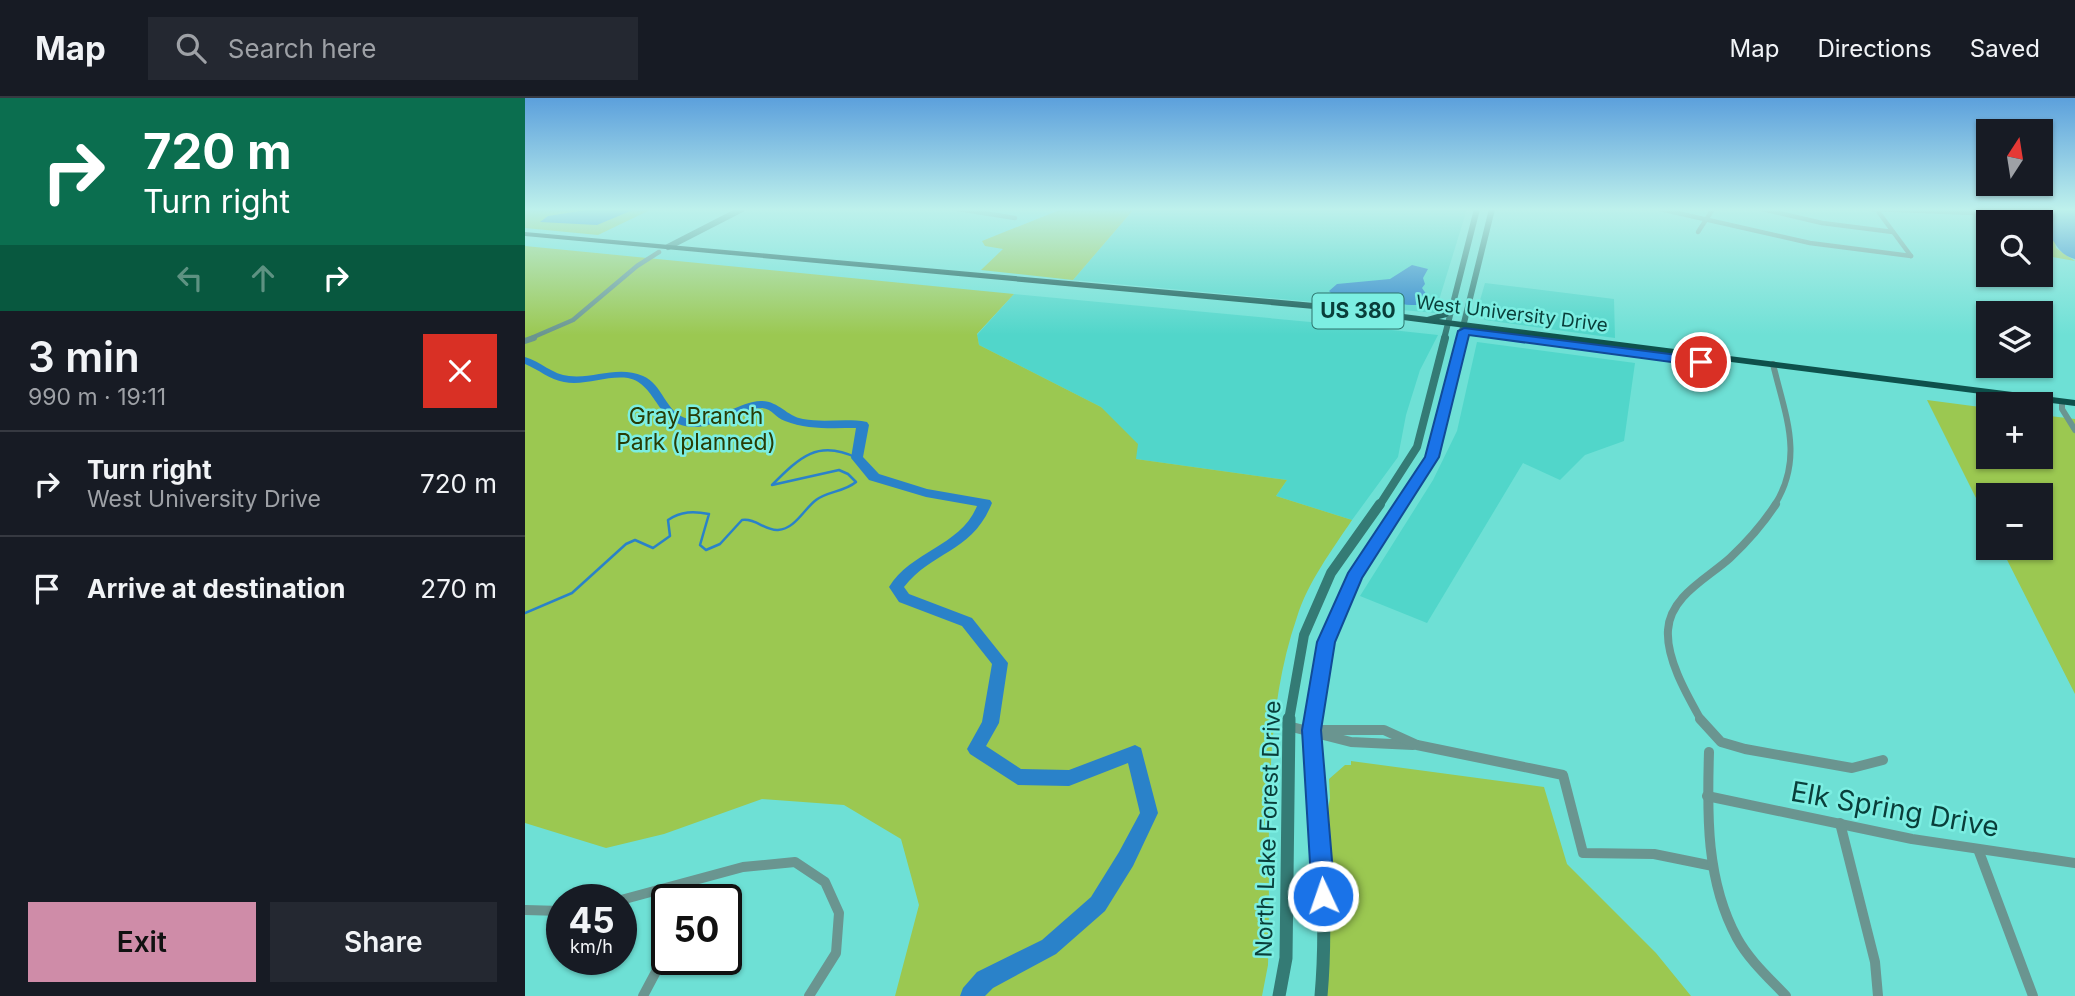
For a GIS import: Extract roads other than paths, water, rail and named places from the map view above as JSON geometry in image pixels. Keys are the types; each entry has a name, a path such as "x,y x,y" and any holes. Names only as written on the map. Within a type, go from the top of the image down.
{"highway":[{"name":"West University Drive","path":"647,251 1448,326 2062,405 2075,411"},
{"name":"West University Drive","path":"710,251 1425,319 1448,326"},
{"path":"1005,284 1096,290 1107,288"},
{"path":"1425,319 1444,315 1453,305"},
{"path":"1468,313 1475,322 1496,329"},
{"name":"West University Drive","path":"1464,328 1496,329 1601,345"},
{"name":"West University Drive","path":"1774,368 1976,397"},
{"name":"West University Drive","path":"2053,405 2075,404"}],"main road":[{"name":"North Lake Forest Drive","path":"1279,996 1286,958 1288,726 1304,635 1331,573 1417,447 1466,251"},
{"name":"North Lake Forest Drive","path":"1321,996 1325,952 1323,882 1311,730 1326,642 1354,577 1432,457 1446,410 1482,251"},
{"path":"1427,407 1446,410"},
{"path":"1386,495 1405,501"}],"street":[{"path":"1865,251 1911,257 1907,251"},
{"path":"525,341 579,317 625,273 659,252"},
{"path":"1774,368 1792,446 1793,456 1788,481 1780,498 1747,541 1677,604 1668,631 1673,660 1709,732 1721,742 1760,752 1853,768 1883,760"},
{"path":"2062,405 2075,430"},
{"path":"1288,726 1311,730 1329,738 1386,745 1417,745 1563,775 1583,853 1654,854 1713,866"},
{"path":"1311,730 1331,727 1384,730 1417,745"},
{"path":"1709,752 1707,796 1713,866 1725,913 1739,941 1786,996"},
{"name":"Elk Spring Drive","path":"1707,796 1912,839 2075,863"},
{"path":"1840,823 1874,962 1878,996"},
{"path":"1978,849 2033,996"},
{"path":"683,884 743,867 795,862 825,882 839,913 836,953 809,996"},
{"path":"527,913 546,912"},
{"path":"643,996 654,975"}],"water":[{"path":"2060,251 2075,251 2075,259"},
{"path":"1412,265 1428,269 1422,288 1429,298 1421,304 1403,304 1377,296 1343,297 1329,291 1337,284 1390,279"}],"waterway":[{"path":"525,360 564,379 621,374 639,378 650,387 669,412 685,422 703,422 762,405 774,406 786,418 805,423 863,425 857,458 874,477 926,493 985,503 979,519 969,531 958,541 917,565 896,587 904,598 967,622 1000,663 990,723 976,749 1018,777 1069,778 1135,753 1149,813 1126,859 1098,904 1049,947 985,980 971,996"},
{"path":"525,613 572,593 626,544 635,540 653,548 670,536 668,520 683,513 709,514 700,545 706,550 720,544 742,520 752,521 773,530 784,529 816,500 856,482 839,470 772,485 782,475 801,459 820,451 831,450 857,458"}],"park label":[{"name":"Gray Branch Park (planned)","path":"696,429"}]}
